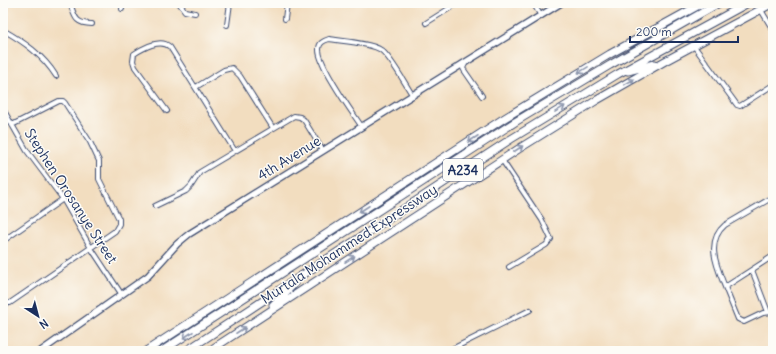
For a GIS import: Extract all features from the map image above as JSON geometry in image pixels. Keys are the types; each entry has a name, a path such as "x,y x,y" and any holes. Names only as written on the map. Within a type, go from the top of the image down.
{"highway":[{"name":"Murtala Mohammed Expressway","path":"146,351 510,114 610,54 703,3"},
{"name":"Murtala Mohammed Expressway","path":"162,351 555,97 720,3"},
{"name":"Murtala Mohammed Expressway","path":"186,351 511,139 618,74 748,3"},
{"name":"Murtala Mohammed Expressway","path":"209,351 502,160 597,100 665,61 773,3"},
{"path":"618,74 665,61"},
{"path":"246,286 297,263"},
{"path":"262,316 306,273"}],"street":[{"path":"70,3 76,20 85,24 92,24"},
{"path":"122,3 122,9"},
{"path":"179,3 185,11 195,13"},
{"path":"227,25 230,3"},
{"path":"285,19 287,3"},
{"path":"426,23 458,3"},
{"path":"533,3 541,16"},
{"name":"4th Avenue","path":"41,351 148,276 177,244 189,234 561,3"},
{"path":"761,10 773,30"},
{"path":"3,30 27,44 41,56 56,76"},
{"path":"362,127 322,62 319,49 320,44 324,40 329,39 372,46 380,49 387,56 412,96"},
{"path":"166,111 135,67 133,61 134,54 161,42 167,43 170,47 235,151"},
{"path":"694,46 737,105 740,106 773,85"},
{"path":"465,63 463,68 464,70 482,96"},
{"path":"196,87 224,70 232,68 240,76 273,128"},
{"path":"3,301 10,303 91,248 115,231 120,219 99,179 99,161 90,142 63,101 59,101 12,125"},
{"name":"Stephen Orosanye Street","path":"3,109 27,151 63,200 91,248 122,295"},
{"path":"155,206 186,191 200,172 294,116 300,116 304,120 323,151"},
{"path":"502,160 542,220 550,239 546,245 509,267"},
{"path":"773,197 719,230 715,240 714,251 716,264 738,320 744,322 768,312 773,312"},
{"path":"3,241 63,200"},
{"path":"725,287 773,256"},
{"path":"752,270 768,312"},
{"path":"448,351 530,310"}]}
